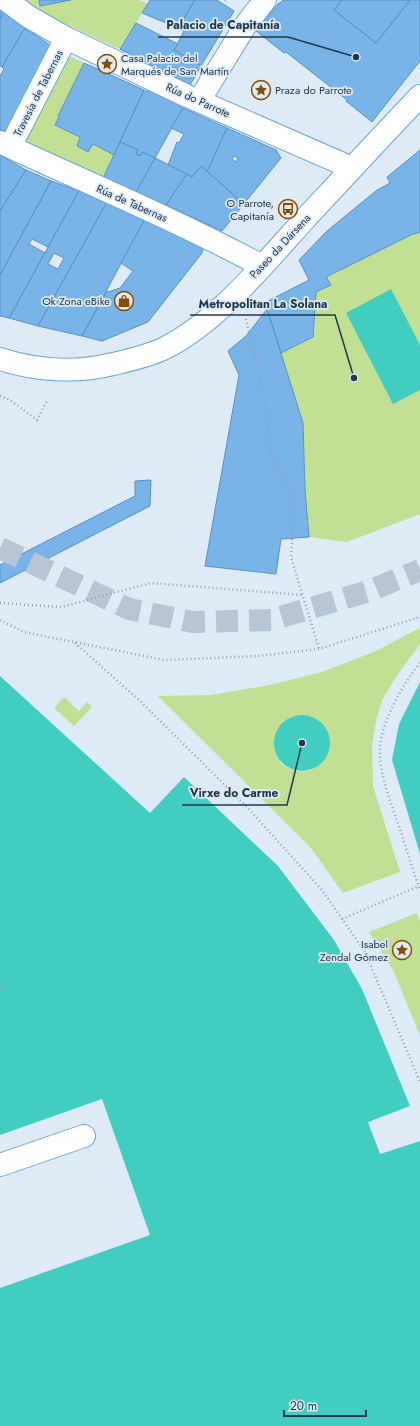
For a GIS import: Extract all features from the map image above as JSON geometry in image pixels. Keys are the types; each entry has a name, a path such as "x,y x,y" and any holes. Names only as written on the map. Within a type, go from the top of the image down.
{"street":[{"name":"Rúa do Parrote","path":"6,0 29,17 66,38 199,101 352,168"},
{"path":"199,101 247,23 265,0"},
{"name":"Travesía de Tabernas","path":"5,144 66,38"},
{"name":"Paseo da Dársena","path":"0,359 41,369 71,370 100,367 134,359 164,348 190,332 216,312 262,266 420,96"},
{"name":"Rúa de Tabernas","path":"5,144 219,243 262,266"},
{"path":"0,1165 84,1136"}],"path":[{"path":"246,319 265,402 271,454 294,501 291,556 319,649"},
{"path":"0,396 10,400 37,420 48,399"},
{"path":"0,603 61,607 151,583 303,595"},
{"path":"0,620 24,632 164,660 258,656 319,649 420,617"},
{"path":"75,643 140,701 245,805 322,890 365,952 420,1082"},
{"path":"420,663 411,674 392,708 381,739 380,761 387,793 420,890"},
{"path":"342,919 419,886"},
{"path":"0,988 12,983"}],"shaded area":[{"path":"23,0 39,0 40,6 71,0 139,0 148,4 119,49 36,10"},
{"path":"65,54 84,63 55,125 80,137 77,146 88,152 93,144 114,155 103,178 22,140"},
{"path":"420,232 420,514 347,542 309,537 305,490 303,423 281,353 313,337 316,292 326,277 415,233"},
{"path":"391,289 420,345 420,390 393,404 346,313"},
{"path":"420,628 420,644 396,677 382,700 376,721 372,745 373,786 400,872 343,893 311,848 158,696 211,695 270,685 322,672 376,651","holes":["303,715 316,720 326,729 322,763 311,770 301,772 290,769 280,762"]},
{"path":"0,676 150,813 184,777 278,866 334,940 362,989 410,1106 368,1122 380,1154 420,1141 420,1426 0,1426 0,1288 150,1235 102,1099 0,1135"},
{"path":"420,682 420,854 392,760 399,724"},
{"path":"64,697 79,711 87,702 92,707 74,726 54,708"},
{"path":"297,715 307,715 322,723 328,732 330,743 328,754 322,763 307,771 297,771 286,766 279,759 274,748 274,738 279,727 286,720"},
{"path":"417,913 420,922 420,1036 394,972 369,932"}],"building":[{"path":"39,0 71,0 40,6"},
{"path":"150,0 195,0 178,28 142,13"},
{"path":"195,0 217,0 234,11 201,66 174,50 184,31 178,28"},
{"path":"283,0 342,0 334,10 376,43 410,0 420,0 420,61 372,122 346,101 347,100 286,52 284,53 256,31"},
{"path":"342,0 410,0 376,43 334,10"},
{"path":"0,8 5,11 0,19"},
{"path":"4,13 25,28 2,67 0,66 0,19"},
{"path":"136,23 178,44 174,50 201,66 190,85 120,49"},
{"path":"25,28 53,47 8,134 0,130 0,76 4,69 2,67"},
{"path":"84,63 144,90 114,155 93,144 88,152 77,146 80,137 55,125"},
{"path":"149,88 181,102 179,106 183,108 155,158 142,152 140,156 136,154 138,150 120,142 144,90 147,92"},
{"path":"183,108 227,128 207,172 201,166 192,177 168,165 177,142 179,143 184,134 171,128"},
{"path":"227,128 276,150 281,158 244,204 207,172","holes":["234,156 238,158 236,162 232,159"]},
{"path":"120,142 138,150 136,154 140,156 142,152 155,158 136,192 103,178"},
{"path":"420,150 420,232 415,233 326,277 331,285 316,292 313,337 281,353 266,302 309,280 299,260 327,231 377,190 390,183 387,177"},
{"path":"0,155 26,170 0,211"},
{"path":"155,158 187,174 166,205 136,192"},
{"path":"201,166 244,204 222,231 166,205 187,174 192,177"},
{"path":"26,170 51,181 0,275 0,211"},
{"path":"51,181 79,191 48,247 32,239 29,244 45,253 9,318 0,316 0,275"},
{"path":"79,191 107,202 38,326 9,318","holes":["54,253 64,258 58,269 48,264"]},
{"path":"107,202 145,219 82,336 38,326"},
{"path":"145,219 201,246 203,248 202,253 148,322 102,341 82,336 107,291 120,288 133,271 121,263"},
{"path":"267,309 303,423 305,490 309,537 281,539 276,574 205,566 239,375 228,351 246,336"},
{"path":"151,480 150,506 0,583 0,565 135,496 135,481"}],"tunnel":[{"path":"0,548 129,609 193,622 271,620 369,591 420,570"}],"place":[{"name":"Palacio de Capitanía","path":"356,57"},
{"name":"Casa Palacio del Marqués de San Martín","path":"107,64"},
{"name":"Praza do Parrote","path":"261,90"},
{"name":"O Parrote, Capitanía","path":"288,209"},
{"name":"Ok Zona eBike","path":"124,301"},
{"name":"Metropolitan La Solana","path":"354,378"},
{"name":"Virxe do Carme","path":"302,743"},
{"name":"Isabel Zendal Gómez","path":"402,950"}]}
